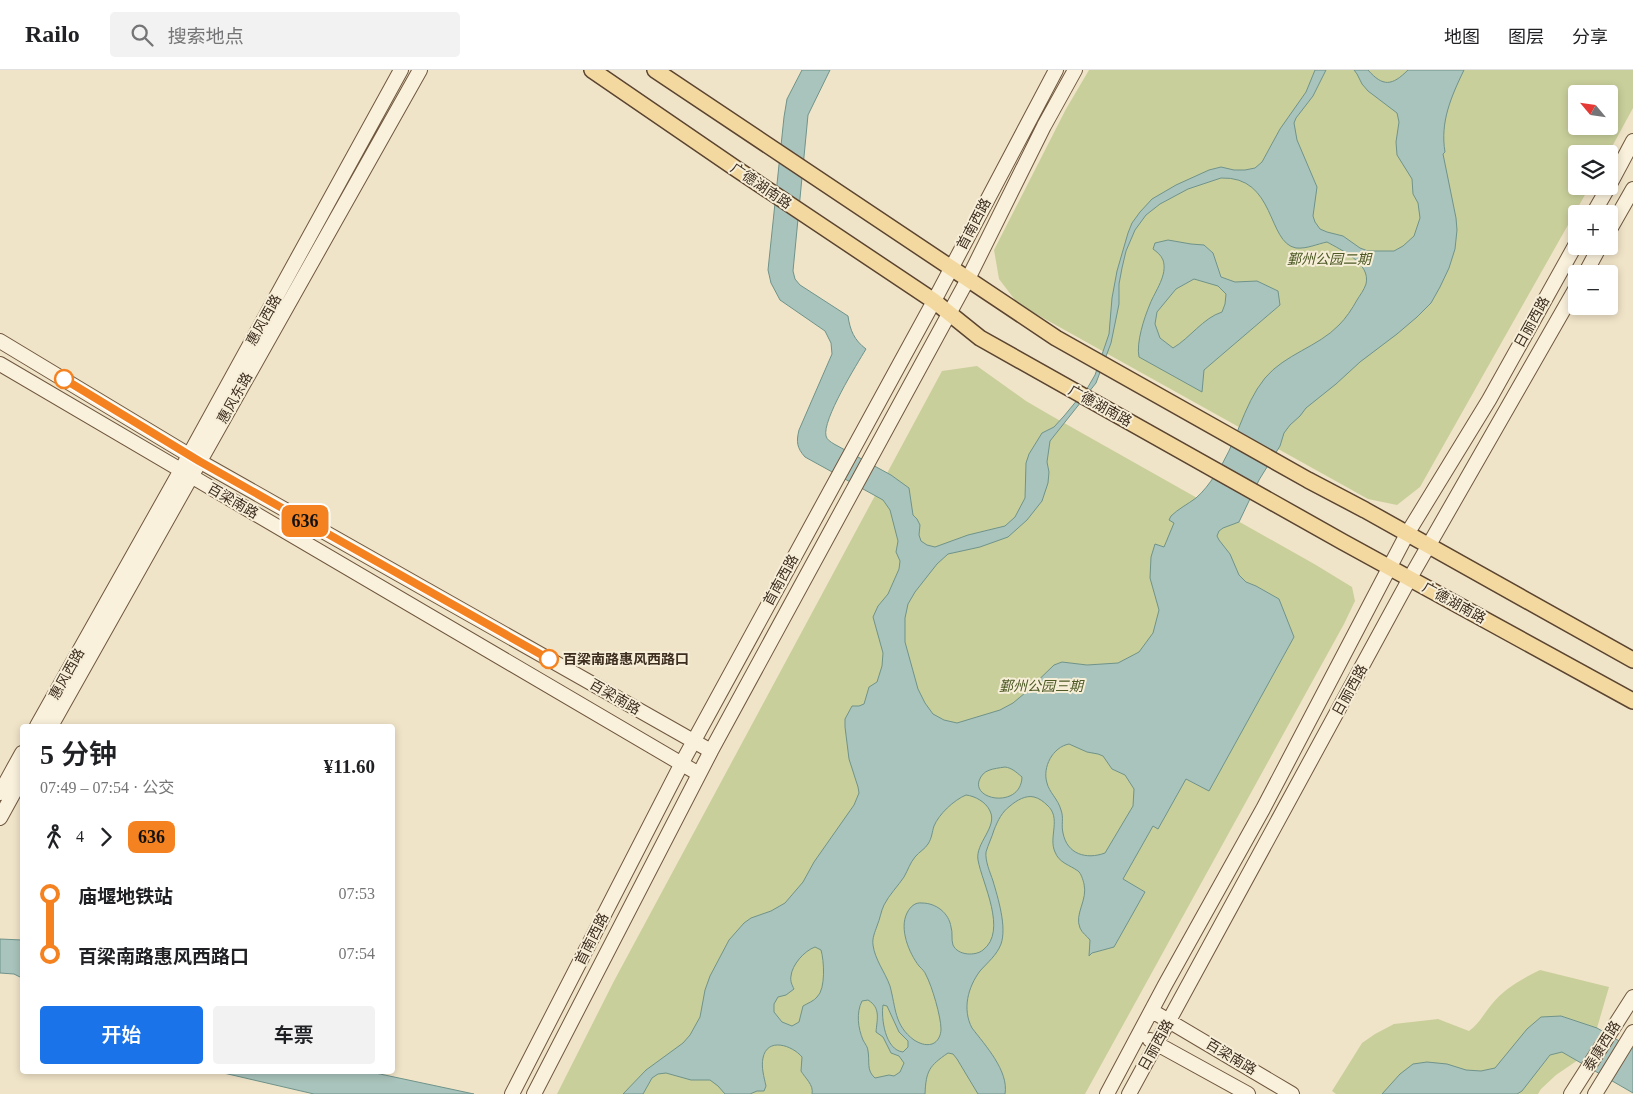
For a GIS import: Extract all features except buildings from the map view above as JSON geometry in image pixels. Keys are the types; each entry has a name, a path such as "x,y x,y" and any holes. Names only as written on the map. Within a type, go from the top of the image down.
{"main road":[{"name":"惠风西路","path":"194,458 401,70"},
{"name":"惠风东路","path":"52,724 194,458 420,70"},
{"name":"广德湖南路","path":"592,70 934,301 980,338 1343,542 1633,701"},
{"path":"654,70 1064,342 1633,660"},
{"name":"首南西路","path":"512,1094 693,741 934,301 1056,70"},
{"name":"首南西路","path":"534,1094 711,751 968,279 1044,126 1075,70"},
{"path":"1618,169 1633,141"},
{"path":"1618,215 1633,189"},
{"name":"日丽西路","path":"1107,1094 1263,809 1407,534 1489,400 1570,255"},
{"name":"日丽西路","path":"1129,1094 1410,578 1568,302"},
{"name":"百梁南路","path":"0,341 194,458 711,751"},
{"name":"百梁南路","path":"0,364 699,774"},
{"name":"惠风西路","path":"38,724 186,473"},
{"path":"0,793 20,756"},
{"path":"0,818 20,782"},
{"name":"泰康西路","path":"1572,1094 1633,997"},
{"name":"百梁南路","path":"1152,1011 1292,1094"},
{"name":"泰康西路","path":"1595,1094 1633,1032"},
{"name":"百梁南路","path":"1140,1034 1248,1094"}],"green space":[{"name":"鄞州公园二期","path":"1089,70 1633,70 1633,108 1613,145 1568,145 1568,195 1585,195 1579,205 1568,205 1568,225 1420,487 1397,505 1368,499 1018,304 999,279 994,250 1066,109"},
{"name":"鄞州公园三期","path":"977,366 1026,401 1352,587 1355,601 1085,1094 557,1094 614,981 942,371"},
{"path":"1540,970 1609,987 1597,1028 1578,1060 1556,1075 1538,1094 1336,1094 1332,1091 1362,1043 1375,1034 1394,1024 1438,1019 1469,1031 1502,993 1520,980"}],"water":[{"path":"802,70 830,70 808,115 793,271 795,279 800,285 848,316 853,334 866,349 848,379 829,418 826,436 834,444 891,475 909,488 913,515 920,525 919,535 921,541 935,547 968,535 1005,526 1015,517 1025,498 1026,463 1029,454 1042,433 1054,427 1088,387 1095,375 1109,334 1112,298 1117,271 1128,233 1132,223 1152,199 1176,185 1209,170 1221,167 1234,170 1255,168 1262,162 1280,129 1306,92 1315,70 1326,70 1313,96 1294,123 1297,140 1317,187 1313,216 1315,222 1320,229 1343,236 1360,248 1368,251 1394,251 1414,236 1420,218 1418,203 1413,194 1412,179 1397,155 1396,142 1399,122 1397,113 1368,91 1354,70 1368,70 1373,76 1383,82 1392,82 1408,70 1464,70 1451,100 1444,130 1445,152 1443,154 1457,230 1455,249 1449,268 1431,303 1417,317 1360,362 1306,408 1290,425 1284,433 1280,446 1259,480 1239,522 1219,531 1217,536 1230,554 1239,575 1246,582 1279,599 1294,637 1209,791 1186,779 1158,829 1153,826 1123,879 1145,892 1114,947 1092,953 1089,956 1090,940 1081,930 1079,923 1085,890 1084,882 1079,872 1062,861 1055,852 1053,846 1054,816 1047,805 1034,797 1022,798 1007,808 997,823 986,855 1001,912 1003,937 997,952 980,971 972,984 968,998 967,1013 972,1028 1000,1067 1005,1085 1005,1094 978,1094 957,1059 953,1054 948,1053 930,1070 926,1080 925,1094 812,1094 810,1085 801,1071 802,1057 792,1049 774,1045 765,1051 762,1061 766,1086 764,1091 750,1094 725,1094 710,1080 691,1080 666,1073 658,1074 652,1078 643,1094 623,1094 646,1070 683,1043 690,1035 700,1017 705,990 710,976 729,940 751,918 771,911 785,903 803,882 814,862 854,805 859,793 849,759 845,719 852,706 864,704 869,687 877,682 882,666 883,653 873,617 878,606 888,594 899,569 900,561 896,552 898,541 890,510 883,500 805,457 798,445 799,430 832,354 831,343 825,331 780,300 771,283 768,270 787,99","holes":["1221,178 1239,180 1252,187 1261,198 1280,235 1287,243 1300,248 1327,242 1347,253 1360,264 1366,276 1366,284 1351,310 1331,333 1292,356 1265,378 1257,389 1229,451 1213,478 1196,498 1171,516 1169,520 1174,523 1164,547 1155,544 1151,557 1150,578 1159,610 1153,633 1139,652 1118,663 1087,665 1062,662 1054,665 1025,693 1013,703 1000,710 957,723 944,720 933,714 918,689 905,642 905,618 908,604 937,564 948,554 980,547 1008,537 1027,520 1042,501 1048,483 1049,472 1047,462 1050,441 1096,383 1111,343 1119,304 1119,284 1122,268 1126,251 1135,230 1146,215 1160,204 1188,189","1069,744 1087,752 1103,756 1112,769 1125,775 1134,789 1133,806 1105,853 1091,856 1078,854 1065,840 1062,830 1061,810 1048,786 1046,777 1050,759 1058,749","1005,767 1014,770 1022,777 1020,787 1014,794 1006,797 990,797 979,788 979,781 983,774 996,768","966,795 980,800 988,808 992,817 989,829 980,847 978,860 991,906 993,931 990,942 983,950 967,954 955,949 948,917 937,907 927,903 917,903 908,911 904,926 906,941 928,980 941,1024 937,1040 929,1045 914,1040 907,1034 899,1022 890,986 876,956 873,940 886,901 904,877 913,859 928,844 939,817 957,800","815,947 821,950 823,960 822,988 813,1001 803,1006 799,1022 792,1026 782,1022 774,1012 774,1004 778,997 786,995 794,989 791,980 792,972 796,963","868,1000 872,1003 877,1010 876,1032 883,1037 891,1053 899,1056 904,1063 900,1072 894,1076 889,1075 875,1078 870,1072 868,1050 859,1026 858,1015 862,1001","883,1005 887,1006 899,1032 908,1041 908,1047 903,1052 897,1050 888,1040 883,1018"]},
{"path":"1168,240 1204,245 1213,253 1221,277 1235,282 1257,281 1278,291 1280,305 1204,370 1202,392 1139,357 1138,351 1143,323 1164,271 1162,258 1153,249 1155,243","holes":["1194,279 1218,286 1226,294 1222,312 1203,323 1173,348 1160,338 1155,324 1157,312 1176,289"]},
{"path":"0,939 20,940 20,977 14,974 0,973"},
{"path":"1561,1016 1597,1028 1633,1049 1633,1093 1562,1052 1550,1055 1522,1091 1517,1094 1382,1094 1400,1074 1413,1064 1427,1062 1447,1064 1466,1070 1481,1071 1495,1068 1527,1029 1541,1017"},
{"path":"228,1074 380,1074 474,1094 314,1094"}],"bus line":[{"name":"636","path":"64,379 199,461 549,659"}],"place":[{"name":"百梁南路惠风西路口","path":"549,659"}]}
